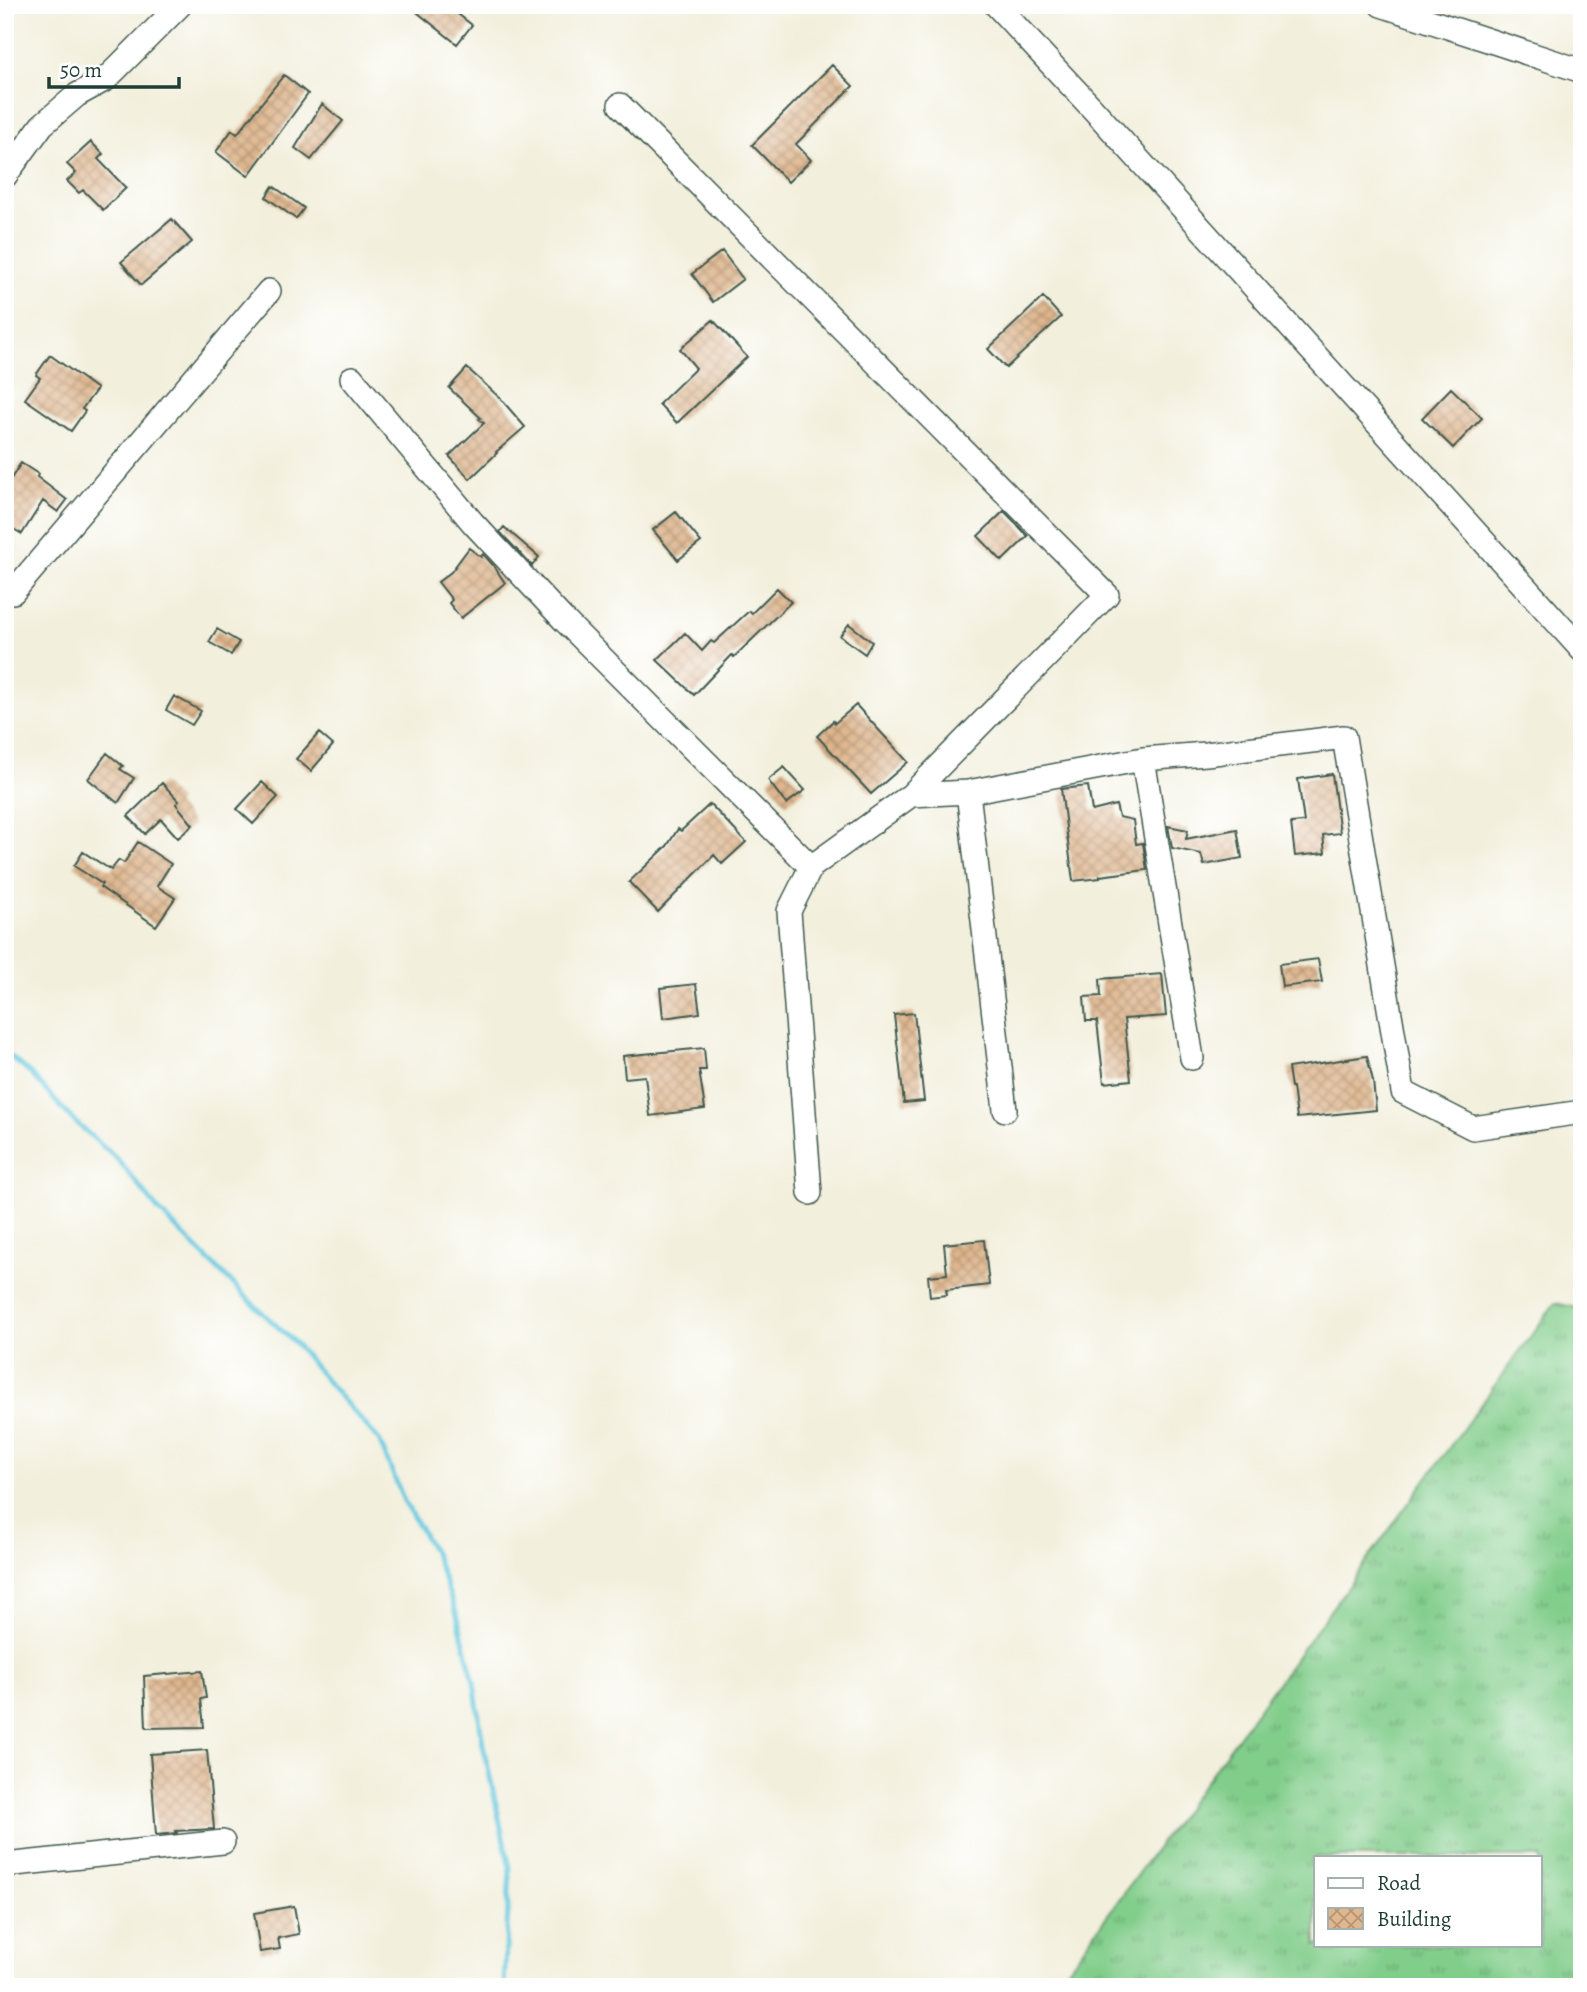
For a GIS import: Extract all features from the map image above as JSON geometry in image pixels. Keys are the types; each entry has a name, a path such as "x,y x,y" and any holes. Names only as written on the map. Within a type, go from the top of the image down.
{"street":[{"path":"5,176 42,125 78,95 106,79 180,5"},
{"path":"996,5 1582,650"},
{"path":"1381,5 1582,71"},
{"path":"620,105 1107,594 911,796 811,867 789,911 810,1193"},
{"path":"5,587 13,592 269,291"},
{"path":"352,378 473,523 563,619 811,867"},
{"path":"911,796 968,792 1143,759 1344,737 1403,1092 1474,1128 1582,1112"},
{"path":"1143,759 1192,1058"},
{"path":"968,792 1005,1110"},
{"path":"5,1865 223,1842"}],"green space":[{"path":"1555,1303 1582,1309 1582,1987 1055,1987"}],"building":[{"path":"408,5 446,5 472,25 457,44"},
{"path":"832,65 853,86 796,144 811,160 788,182 752,145"},
{"path":"284,75 308,94 248,176 216,152 232,130 237,134"},
{"path":"322,104 343,121 311,160 295,148"},
{"path":"91,142 103,154 98,159 126,188 103,210 83,190 79,193 67,181 76,173 67,164"},
{"path":"273,186 304,208 296,219 266,197"},
{"path":"172,219 192,242 141,285 121,262"},
{"path":"722,251 743,279 713,302 692,274"},
{"path":"1043,297 1061,317 1006,368 988,349"},
{"path":"713,320 747,357 677,423 659,404 696,368 680,349"},
{"path":"50,355 97,389 82,409 85,411 71,431 25,399 40,378 36,375"},
{"path":"467,368 500,398 525,427 470,479 449,456 484,423 449,388"},
{"path":"1451,388 1482,418 1453,448 1422,418"},
{"path":"21,463 67,500 58,512 43,501 22,534 5,524 5,488"},
{"path":"1004,511 1028,536 1002,561 978,536"},
{"path":"676,512 701,542 678,560 653,530"},
{"path":"504,527 539,557 532,566 500,532"},
{"path":"469,548 481,557 483,554 505,583 461,618 449,603 452,600 438,582 451,572"},
{"path":"777,588 791,602 734,657 732,655 694,695 657,660 685,633 702,651 749,611 752,613"},
{"path":"849,624 872,642 865,654 840,636"},
{"path":"217,629 239,642 231,655 209,642"},
{"path":"174,696 201,711 192,725 166,710"},
{"path":"856,705 908,762 871,794 817,736"},
{"path":"319,733 333,745 311,771 296,759"},
{"path":"107,753 123,766 120,769 134,778 118,803 88,779"},
{"path":"784,767 805,790 786,804 768,780"},
{"path":"1332,774 1340,833 1323,835 1325,853 1295,856 1291,823 1304,822 1298,779"},
{"path":"262,782 278,797 253,824 237,809"},
{"path":"162,783 179,801 176,804 193,825 178,838 161,819 145,834 128,816"},
{"path":"1088,786 1092,811 1116,805 1119,817 1133,820 1136,844 1143,843 1147,870 1073,881 1061,789"},
{"path":"710,804 746,842 722,864 714,855 658,912 629,882 667,846 678,829 681,831"},
{"path":"1168,826 1188,830 1186,839 1237,829 1242,858 1204,865 1201,854 1172,848"},
{"path":"138,842 171,864 157,886 175,898 156,926 74,866 83,852 111,870 119,860 124,863"},
{"path":"1318,959 1322,982 1282,987 1279,964"},
{"path":"1162,974 1166,1016 1124,1019 1131,1080 1104,1083 1097,1021 1086,1021 1084,997 1101,996 1100,979"},
{"path":"696,984 700,1013 663,1018 660,988"},
{"path":"914,1013 924,1101 904,1103 894,1015"},
{"path":"704,1048 706,1070 699,1070 705,1109 650,1116 645,1076 625,1078 623,1056"},
{"path":"1367,1056 1376,1110 1297,1118 1288,1068"},
{"path":"984,1240 989,1285 946,1290 947,1295 930,1297 928,1276 947,1274 944,1244"},
{"path":"202,1671 206,1698 201,1699 204,1727 146,1728 144,1676"},
{"path":"207,1750 214,1829 156,1835 150,1754"},
{"path":"294,1906 299,1934 278,1938 280,1949 260,1952 254,1913"}],"waterway":[{"path":"5,1052 29,1072 72,1119 119,1161 158,1210 294,1342 379,1440 404,1501 435,1555 457,1615 474,1682 483,1745 510,1868 504,1987"}]}
